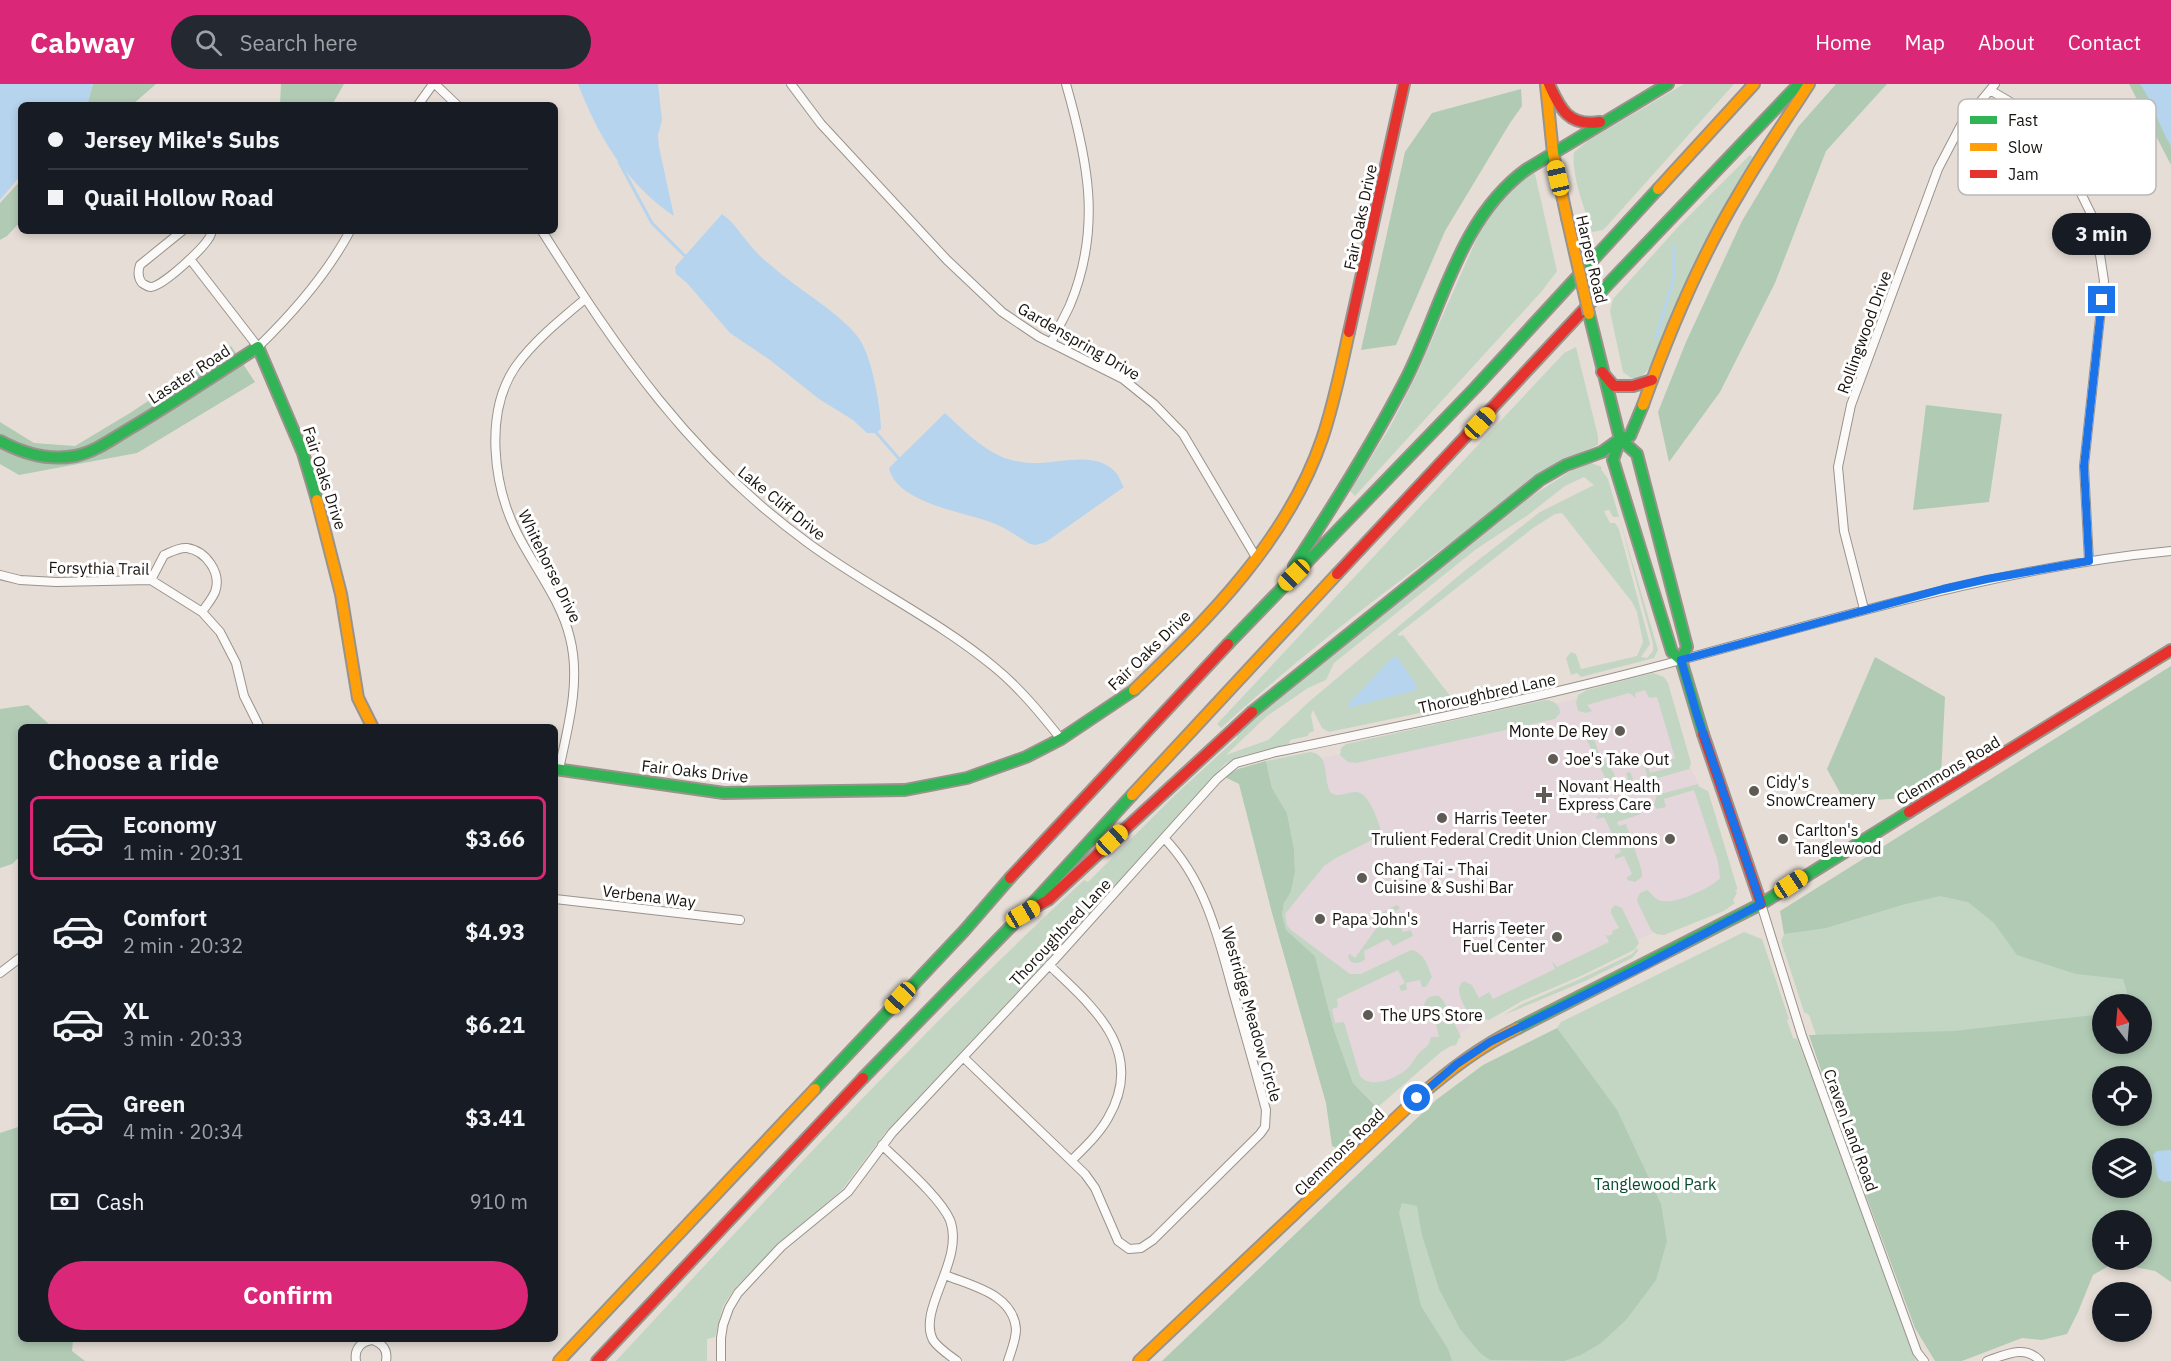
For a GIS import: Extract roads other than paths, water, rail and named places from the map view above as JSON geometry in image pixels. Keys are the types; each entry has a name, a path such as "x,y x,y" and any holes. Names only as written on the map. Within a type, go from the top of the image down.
{"main road":[{"name":"Fair Oaks Drive","path":"558,769 724,793 905,790 967,778 1026,757 1061,739 1131,693 1179,647 1257,559 1291,507 1309,472 1333,405 1404,84"},
{"path":"1547,84 1567,115 1575,122 1587,125 1605,120"},
{"name":"Harper Road","path":"1547,84 1553,153 1602,372 1620,439 1613,460 1672,652 1681,660 1697,715 1761,904"},
{"path":"1278,591 1343,490 1390,411 1421,348 1468,240 1485,208 1514,179 1605,120 1668,84"},
{"path":"559,1361 964,930 1017,870 1278,591 1475,388 1754,84"},
{"path":"597,1361 898,1041 1023,914 1229,689 1678,209 1799,84"},
{"path":"1023,914 1047,900 1252,712 1505,508 1551,473 1602,452 1620,439 1630,436 1696,276 1738,193 1809,84"},
{"name":"Fair Oaks Drive","path":"258,347 303,453 324,522 341,594 358,698 371,724"},
{"name":"Lasater Road","path":"0,441 19,452 45,459 76,457 88,453 173,403 258,347"},
{"path":"1602,372 1614,386 1632,388 1652,380"},
{"name":"Harper Road","path":"1620,439 1637,454 1687,647 1681,660"},
{"name":"Clemmons Road","path":"1139,1361 1417,1098 1457,1064 1490,1042 1761,904 2171,650"}],"street":[{"path":"420,102 434,84 454,102"},
{"name":"Gardenspring Drive","path":"791,84 821,124 947,260 1002,312 1051,342 1123,380 1154,404 1183,434 1257,559"},
{"path":"1051,342 1070,305 1078,280 1085,251 1089,217 1081,137 1066,84"},
{"path":"1993,87 2007,99"},
{"name":"Rollingwood Drive","path":"1983,99 1993,87"},
{"name":"Rollingwood Drive","path":"1864,609 1844,531 1838,467 1851,405 1938,169 1958,129"},
{"path":"2082,195 2095,222 2104,280 2084,466 2089,561"},
{"path":"178,234 140,265 141,282 152,287 190,259 209,240 211,234"},
{"name":"Lasater Road","path":"258,347 295,310 341,248 348,234"},
{"name":"Lake Cliff Drive","path":"544,234 620,350 658,401 701,451 751,498 808,543 935,624 994,667 1037,709 1061,739"},
{"path":"190,259 258,347"},
{"name":"Whitehorse Drive","path":"558,764 574,678 572,647 561,614 516,530 503,497 496,431 503,395 515,368 541,338 585,299"},
{"path":"151,579 164,555 186,548 199,552 210,562 217,579 215,591 202,612"},
{"path":"1681,660 1864,609 1987,579 2089,561 2171,551"},
{"name":"Forsythia Trail","path":"0,575 20,580 56,582 151,579 202,612 220,632 236,663 244,696 258,724"},
{"name":"Thoroughbred Lane","path":"721,1361 723,1325 738,1293 781,1247 849,1192 882,1145 1049,965 1222,773 1243,761 1563,690 1681,660"},
{"name":"Westridge Meadow Circle","path":"963,1057 1072,1160 1095,1188 1118,1241 1129,1249 1147,1245 1153,1240 1254,1141 1265,1127 1266,1110 1222,951 1209,911 1192,874 1164,838"},
{"name":"Verbena Way","path":"558,899 740,920"},
{"name":"Craven Land Road","path":"1761,904 1802,1036 1917,1352 1924,1361"},
{"path":"0,973 18,959"},
{"path":"1049,965 1083,998 1107,1026 1115,1043 1119,1061 1120,1084 1110,1114 1098,1133 1072,1160"},
{"path":"882,1145 935,1199 950,1221 952,1248 930,1315 931,1332 935,1343 957,1361"},
{"path":"945,1275 995,1296 1009,1307 1016,1330 1008,1361"},
{"path":"356,1361 356,1353 362,1343 366,1342"},
{"path":"380,1342 386,1351 386,1361"},
{"path":"1987,1361 2020,1351 2029,1352 2040,1361"}],"water":[{"path":"0,84 93,84 88,102 18,102 18,179 0,200"},
{"path":"578,84 658,84 662,120 658,135 659,147 674,216 642,190 616,158 595,122"},
{"path":"2140,84 2171,84 2171,146 2156,116 2156,99 2148,99"},
{"path":"722,214 732,222 760,256 843,321 860,340 872,371 878,396 881,429 876,433 867,433 853,420 819,399 770,360 730,333 687,283 676,274 675,267"},
{"path":"945,413 978,442 1003,457 1028,463 1077,460 1099,462 1109,466 1117,474 1124,487 1046,542 1036,545 1030,544 993,523 933,505 904,490 894,480 889,468"},
{"path":"1396,656 1416,684 1416,690 1348,708 1349,703"},
{"path":"2171,1150 2171,1181 2164,1182 2158,1178 2153,1155 2157,1151"}],"waterway":[{"path":"619,162 652,223 688,259"},
{"path":"1656,338 1674,277 1674,246"},
{"path":"874,430 901,461"}],"place":[{"name":"Monte De Rey","path":"1620,731"},
{"name":"Joe's Take Out","path":"1553,759"},
{"name":"Cidy's SnowCreamery","path":"1754,791"},
{"name":"Novant Health Express Care","path":"1544,795"},
{"name":"Harris Teeter","path":"1442,818"},
{"name":"Trulient Federal Credit Union Clemmons","path":"1670,839"},
{"name":"Carlton's Tanglewood","path":"1783,839"},
{"name":"Chang Tai - Thai Cuisine & Sushi Bar","path":"1362,878"},
{"name":"Papa John's","path":"1320,919"},
{"name":"Harris Teeter Fuel Center","path":"1557,937"},
{"name":"The UPS Store","path":"1368,1015"}],"park label":[{"name":"Tanglewood Park","path":"1655,1184"}]}
